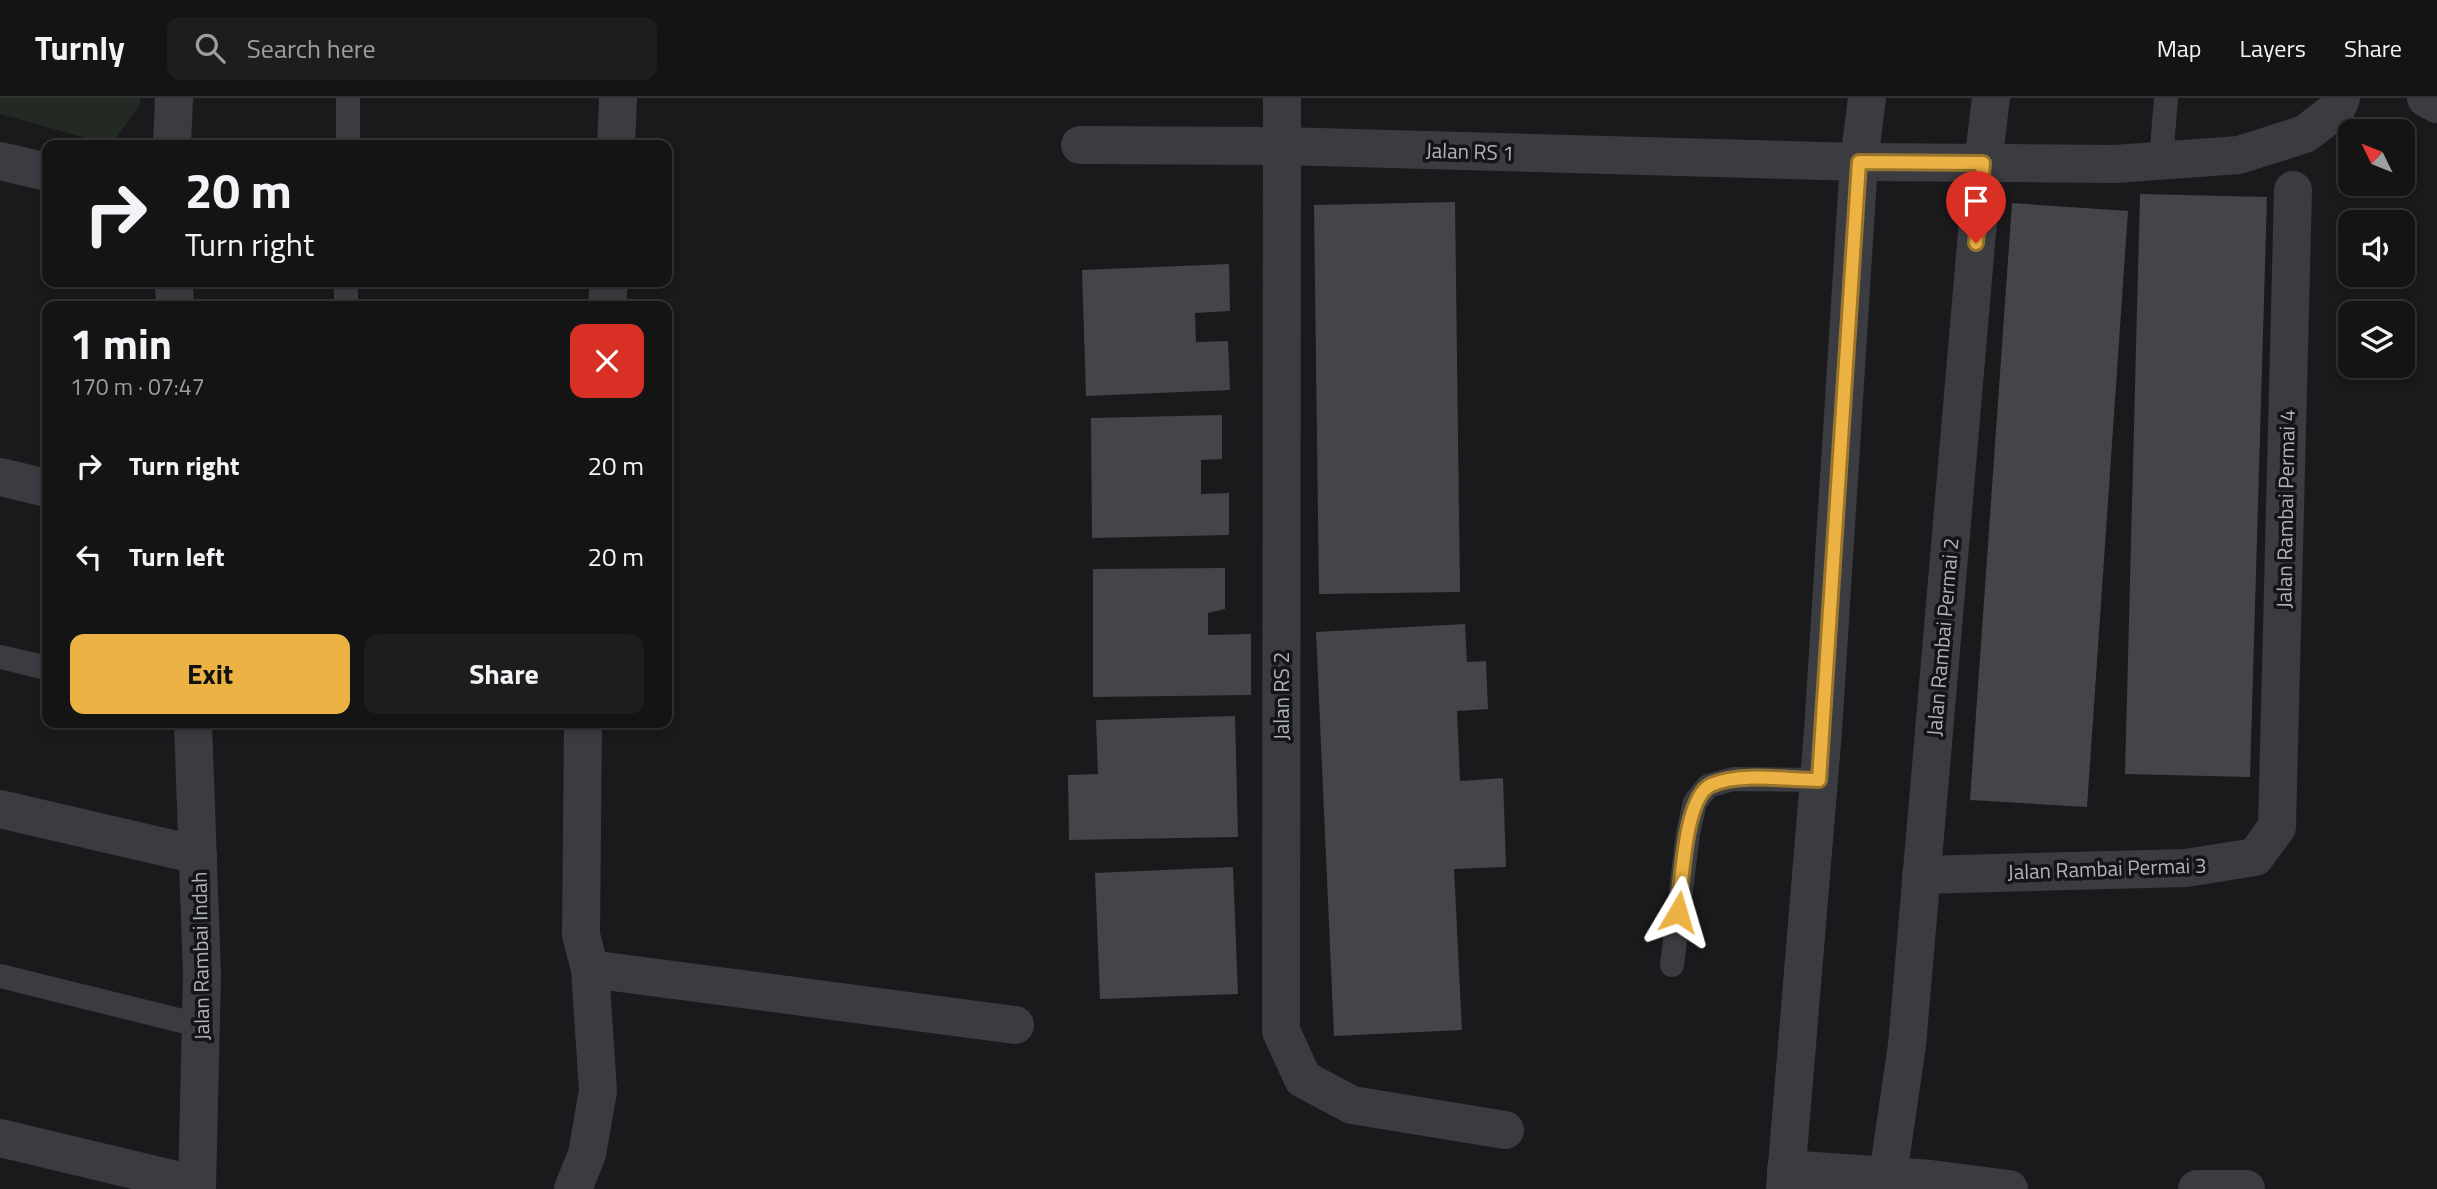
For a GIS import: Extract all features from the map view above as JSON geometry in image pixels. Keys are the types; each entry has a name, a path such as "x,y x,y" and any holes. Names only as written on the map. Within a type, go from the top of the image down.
{"street":[{"path":"172,140 174,98"},
{"path":"616,140 618,98"},
{"name":"Jalan RS 2","path":"1282,98 1281,1031 1303,1079 1352,1105 1505,1130"},
{"path":"1867,98 1859,162 1819,780 1786,1179 1888,1175 2009,1189"},
{"name":"Jalan Rambai Permai 2","path":"1888,1175 1907,1045 1983,163 1991,98"},
{"name":"Jalan RS 1","path":"1080,145 1282,146 1859,162 2115,164 2239,155 2305,134 2336,110 2341,98"},
{"path":"2426,98 2437,104"},
{"path":"0,161 42,171"},
{"name":"Jalan Rambai Permai 4","path":"2277,827 2293,190"},
{"path":"0,477 42,487"},
{"name":"Jalan Rambai Indah","path":"193,728 202,1026 197,1187"},
{"path":"573,1189 587,1154 598,1091 590,969 581,934 583,728"},
{"path":"0,809 198,855"},
{"name":"Jalan Rambai Permai 3","path":"1921,874 2186,868 2255,857 2277,827"},
{"path":"590,969 1015,1025"},
{"path":"0,1138 197,1187"},
{"path":"2197,1189 2246,1189"}],"lane":[{"path":"348,98 348,140"},
{"path":"2161,161 2166,98"},
{"path":"0,657 42,667"},
{"path":"1672,965 1688,833 1695,802 1708,786 1733,779 1819,780"},
{"path":"0,976 202,1026"}],"shaded area":[{"path":"0,98 140,98 140,104 115,140 93,140 0,114"}],"building":[{"path":"2140,194 2267,197 2250,777 2125,774"},
{"path":"1455,202 1460,592 1319,594 1314,205"},
{"path":"2012,203 2128,211 2087,807 1970,800"},
{"path":"1229,264 1230,311 1195,313 1196,342 1228,341 1230,390 1086,396 1082,270"},
{"path":"1222,415 1222,459 1201,460 1201,494 1229,493 1229,535 1092,538 1091,418"},
{"path":"1225,568 1225,609 1208,613 1208,635 1251,634 1251,695 1093,697 1093,569"},
{"path":"1465,624 1467,662 1486,661 1488,709 1457,711 1460,781 1503,778 1506,867 1454,869 1462,1030 1334,1036 1316,632"},
{"path":"1235,716 1238,837 1069,840 1068,775 1098,774 1096,720"},
{"path":"1233,867 1238,994 1100,999 1095,873"}],"route":[{"path":"1678,912 1688,833 1695,802 1708,786 1733,779 1819,780 1859,162 1983,163 1976,243"}]}
